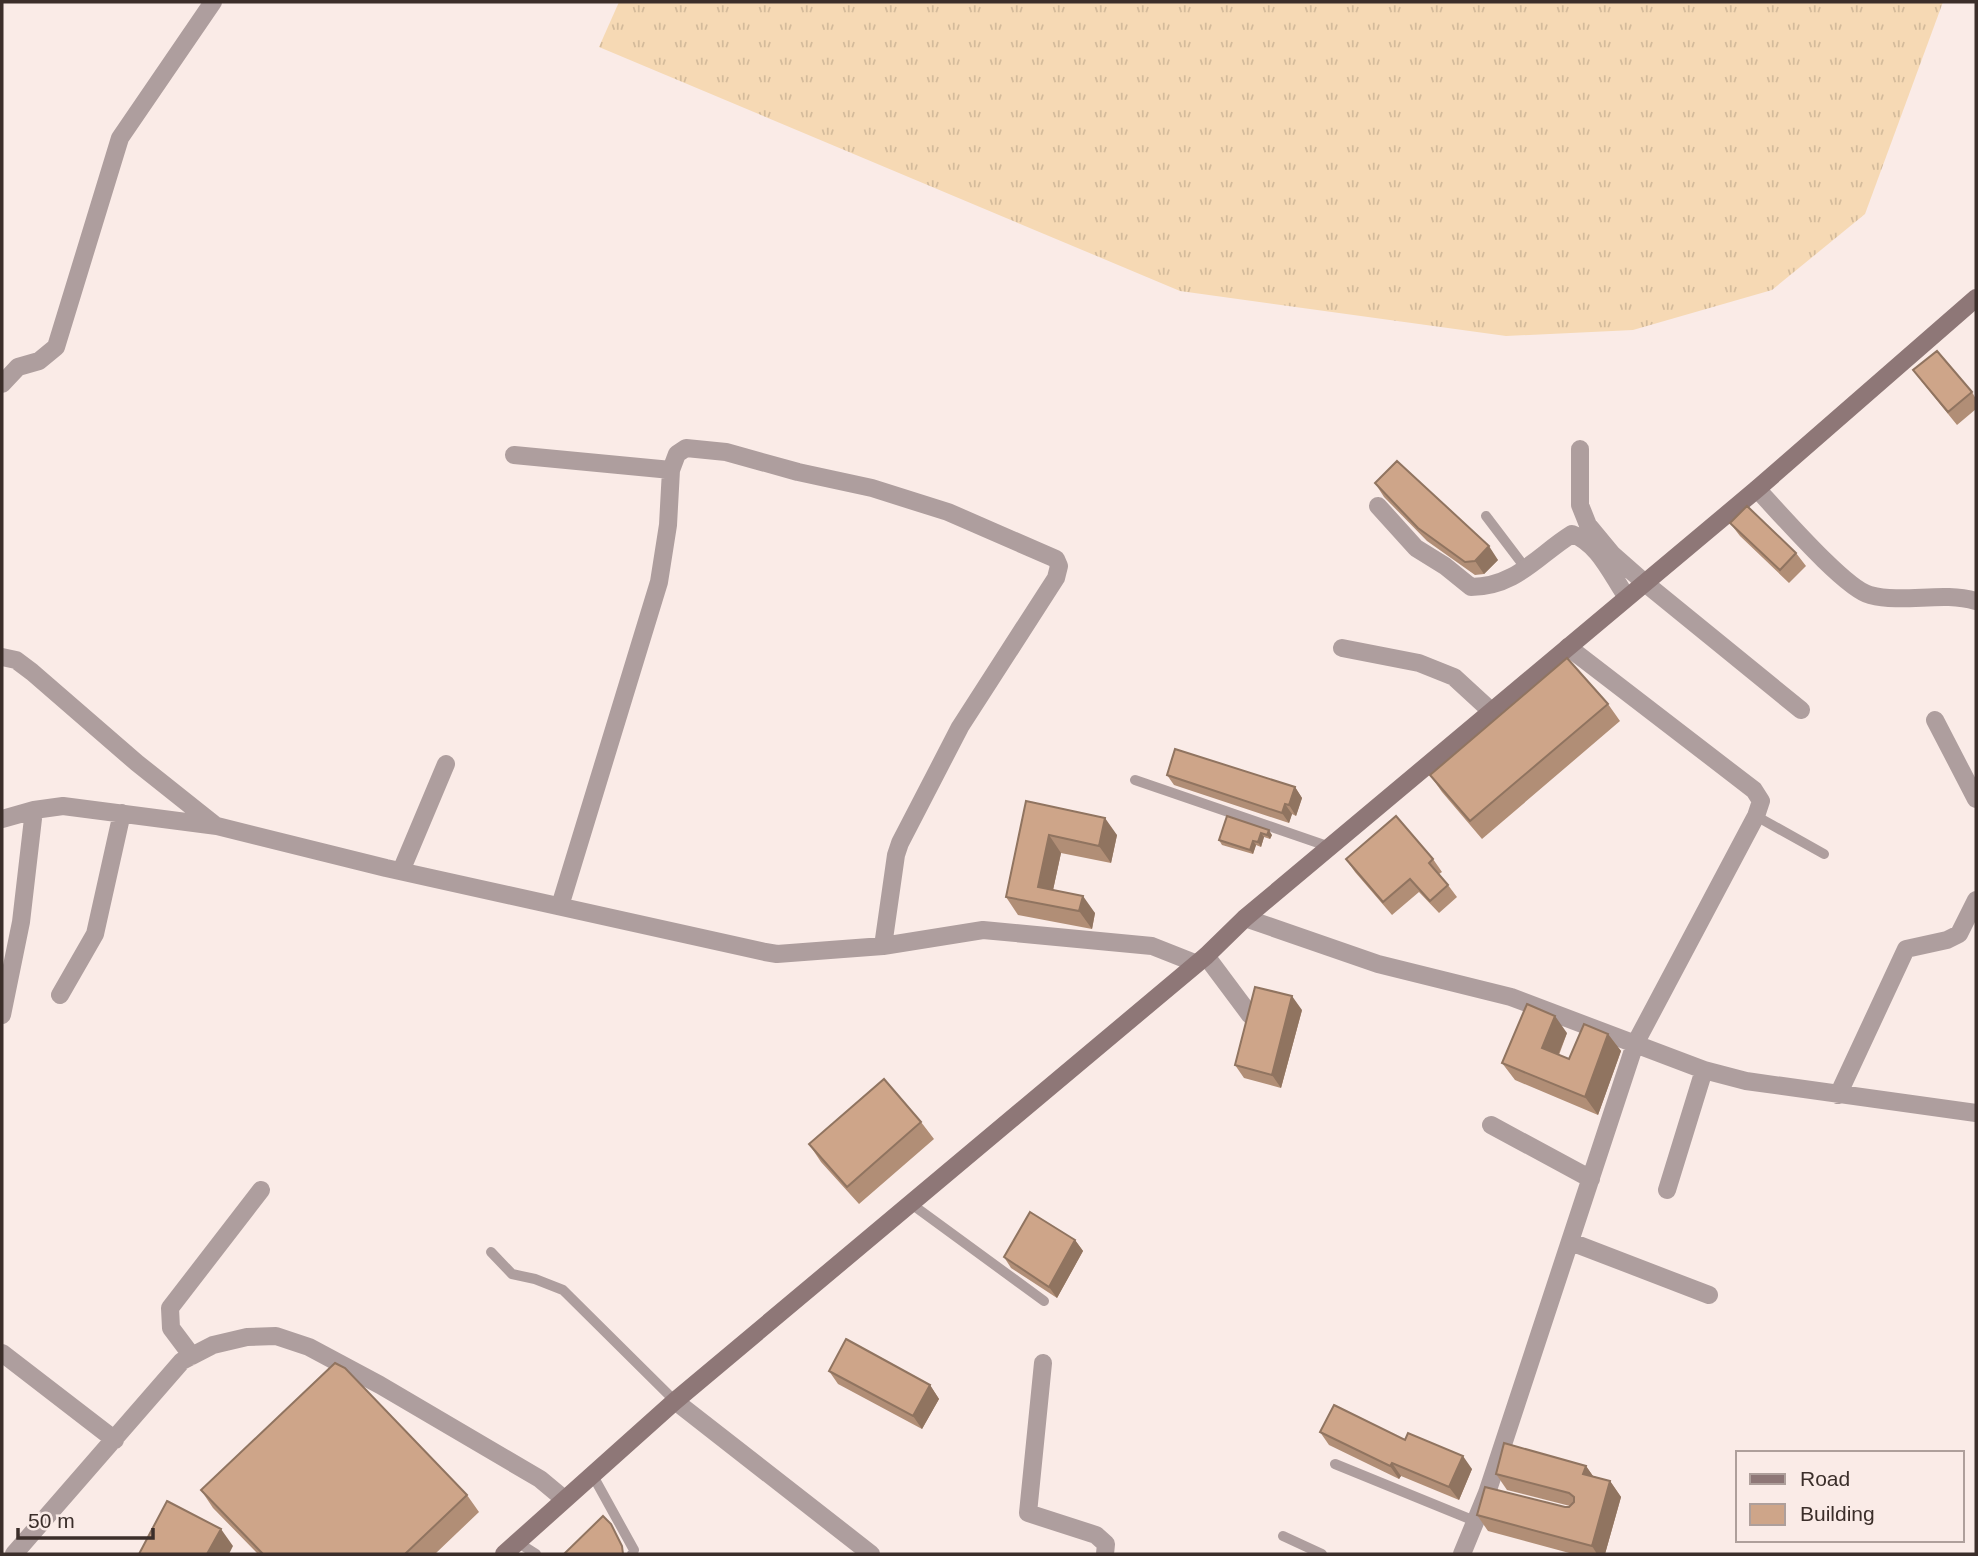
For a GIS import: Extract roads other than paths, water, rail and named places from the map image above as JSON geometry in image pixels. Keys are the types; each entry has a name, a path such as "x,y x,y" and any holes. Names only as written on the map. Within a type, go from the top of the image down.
{"street":[{"path":"2,384 18,368 39,361 56,347 120,138 212,2"},
{"path":"510,1548 675,1401 830,1273 1626,596 1757,489 1976,298"},
{"path":"560,906 659,582 668,525 671,470 677,454 686,448 726,452 798,472 872,488 948,512 1056,559 1059,566 1056,578 960,727 900,843 883,946"},
{"path":"1580,449 1580,505 1588,525 1612,554 1801,710"},
{"path":"513,455 671,470"},
{"path":"1757,489 1839,574 1867,595 1902,599 1957,596 1976,601"},
{"path":"1378,506 1416,548 1471,587 1505,581 1527,570 1572,534 1596,550 1626,596"},
{"path":"1462,1554 1493,1495 1635,1044 1756,816 1761,801 1754,790 1568,647"},
{"path":"1342,648 1419,663 1454,677 1491,711"},
{"path":"2,657 16,660 32,672 137,763 217,826"},
{"path":"1935,720 1976,799"},
{"path":"401,871 446,764"},
{"path":"2,819 34,810 63,806 217,826 401,871 777,954 883,946 983,930 1152,946 1200,959 1250,1015"},
{"path":"2,1015 21,922 34,810"},
{"path":"60,995 95,934 122,813"},
{"path":"1839,1095 1906,949 1947,940 1959,934 1976,900"},
{"path":"1245,918 1378,964 1511,998 1704,1070 1746,1082 1976,1113"},
{"path":"1667,1190 1704,1070"},
{"path":"1491,1125 1591,1179"},
{"path":"192,1356 172,1328 170,1308 261,1190"},
{"path":"1572,1242 1709,1295"},
{"path":"14,1554 182,1361 213,1345 247,1337 276,1336 309,1347 541,1479 564,1499"},
{"path":"2,1353 115,1440"},
{"path":"1043,1363 1028,1513 1096,1535 1105,1544 1105,1554"},
{"path":"675,1401 871,1554"}],"lane":[{"path":"1486,516 1527,570"},
{"path":"1135,780 1330,847"},
{"path":"1756,816 1824,854"},
{"path":"910,1203 1044,1301"},
{"path":"491,1252 512,1274 535,1279 563,1290 675,1401"},
{"path":"1335,1464 1477,1522"},
{"path":"592,1474 634,1550 632,1554"},
{"path":"1283,1536 1322,1554"},
{"path":"510,1548 536,1554"}]}
